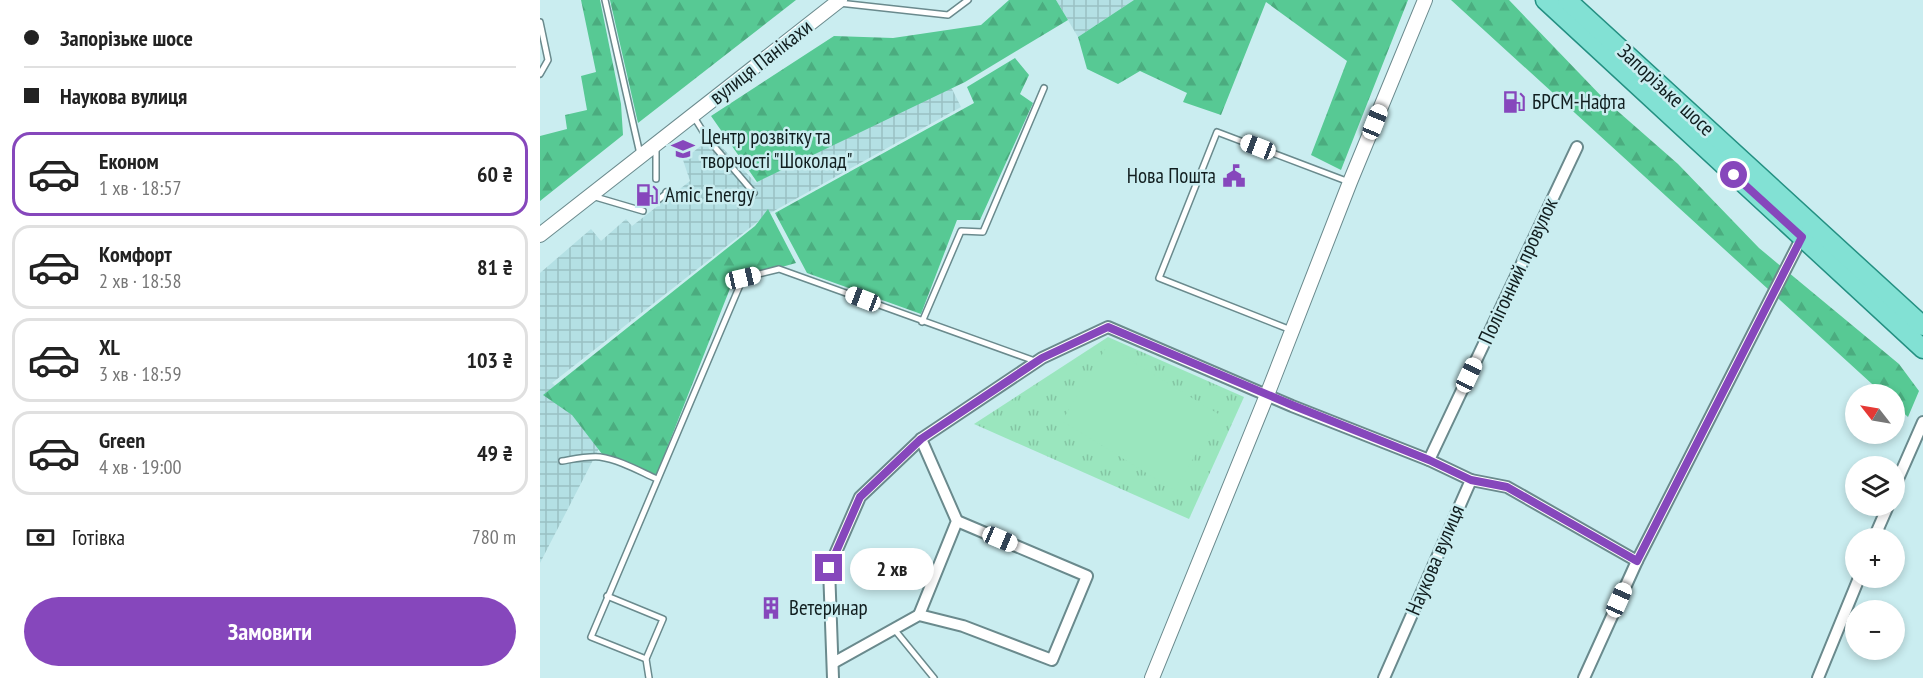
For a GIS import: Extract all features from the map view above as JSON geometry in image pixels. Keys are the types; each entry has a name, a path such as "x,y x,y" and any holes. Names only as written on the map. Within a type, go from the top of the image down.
{"main road":[{"name":"Запорізьке шосе","path":"1545,0 1923,349"},
{"name":"Запорізьке шосе","path":"1567,0 1923,326"}],"street":[{"path":"1152,678 1268,395 1350,182 1425,0"},
{"name":"вулиця Панікахи","path":"540,235 839,1"},
{"name":"Полігонний провулок","path":"1429,460 1577,147"},
{"path":"1584,678 1637,561 1802,237"},
{"name":"Наукова вулиця","path":"833,678 829,568 860,497 921,439 1037,362 1108,327 1429,460 1471,480 1384,678"},
{"path":"1905,463 1923,422"},
{"path":"919,615 963,626 1052,660 1087,576 957,521 921,439"},
{"path":"1471,480 1507,487 1637,561"},
{"path":"832,663 919,615 957,521"},
{"path":"1818,678 1854,588"}],"lane":[{"path":"605,0 640,156"},
{"path":"839,1 948,15 968,0"},
{"path":"540,22 548,60 540,74"},
{"path":"922,322 961,231 983,232 1044,88"},
{"path":"693,115 707,138 754,193"},
{"path":"1293,331 1159,278 1217,132 1350,182"},
{"path":"656,143 656,179"},
{"path":"658,200 666,192"},
{"path":"591,196 643,211"},
{"path":"646,658 591,637 743,278 779,269 1037,362"},
{"path":"562,461 600,457 657,479"},
{"path":"608,596 663,620 646,658 649,678"},
{"path":"894,629 934,678"}],"shaded area":[{"path":"1056,0 1134,0 1078,37"},
{"path":"945,75 961,107 765,216 552,383 609,429 540,563 540,273 591,229 601,241 626,219 632,226 690,181 683,160 712,137 756,183"}],"green space":[{"path":"581,0 600,0 621,104 623,135 540,201 540,136 567,129 565,115 587,110 581,76 596,72"},
{"path":"610,0 796,0 638,123"},
{"path":"1009,0 1056,0 1068,20 965,82 757,182 711,116 834,36 893,38 981,25"},
{"path":"1134,0 1408,0 1341,170 1311,155 1347,61 1266,2 1221,115 1183,102 1187,93 1140,71 1118,84 1087,69 1078,37"},
{"path":"1451,0 1509,0 1605,100 1678,164 1759,248 1899,364 1919,391 1908,417 1905,414 1905,384 1872,384"},
{"path":"1015,58 1029,75 1020,94 1033,103 980,220 957,220 921,314 807,273 775,213 974,103 967,87"},
{"path":"768,209 796,263 743,278 731,286 656,476 617,458 602,454 572,415 543,395 755,226"},
{"path":"1108,337 1244,397 1189,519 974,424"},
{"path":"1107,346 1220,415 1174,490 1062,421"}],"place":[{"name":"БРСМ-Нафта","path":"1514,102"},
{"name":"Центр розвітку та творчості \"Шоколад\"","path":"683,149"},
{"name":"Нова Пошта","path":"1234,176"},
{"name":"Amic Energy","path":"647,195"},
{"name":"Ветеринар","path":"771,608"}],"route":[{"path":"829,568 860,497 921,439 1042,358 1108,327 1429,460 1471,480 1507,487 1637,561 1802,237 1734,175"}]}
